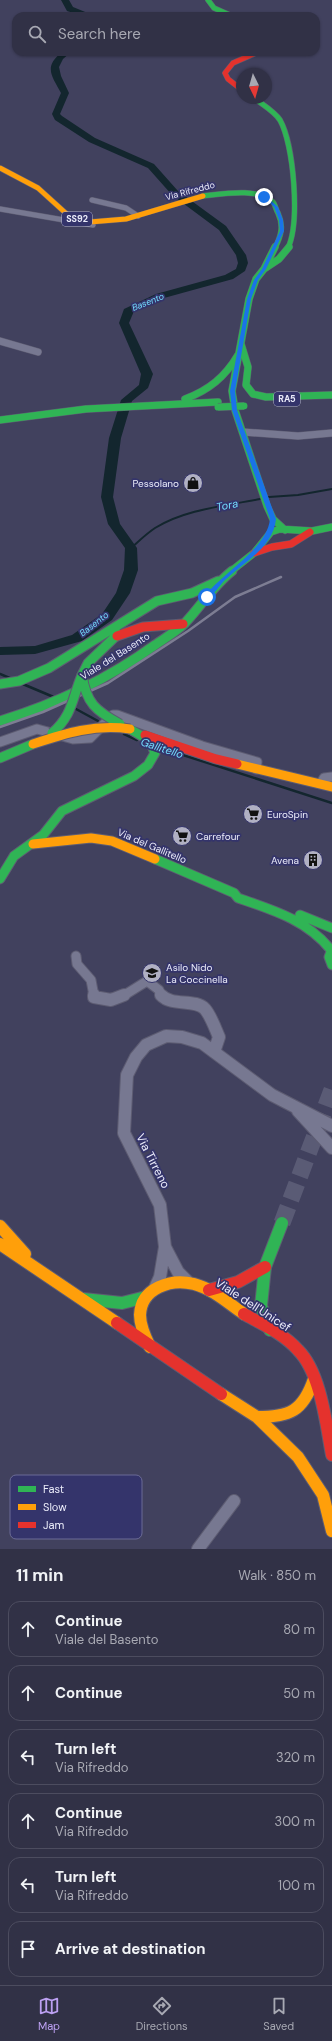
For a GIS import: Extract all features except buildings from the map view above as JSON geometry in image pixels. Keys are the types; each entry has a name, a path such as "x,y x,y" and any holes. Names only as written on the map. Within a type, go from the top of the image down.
{"main road":[{"path":"208,0 214,8 223,12"},
{"path":"236,85 228,79 225,73 233,64 250,56"},
{"path":"261,104 282,123 285,132 293,189 293,224 290,243 281,256 264,269"},
{"name":"Via Rifreddo","path":"0,168 38,188 75,219 101,222 138,216 205,195 245,192 261,195 273,202 281,220 282,231 251,292 240,344"},
{"path":"240,344 248,368 246,385 253,394 266,397 332,396"},
{"name":"SS92","path":"240,344 232,397 235,410 267,506 273,519 288,530"},
{"path":"155,408 185,400 213,387 227,375 238,355"},
{"name":"RA5","path":"0,420 87,412 332,396"},
{"name":"RA5","path":"218,404 256,405 332,402"},
{"name":"RA5","path":"0,424 87,412"},
{"path":"254,553 269,535 273,519"},
{"path":"254,553 280,546 288,546 312,531 332,526"},
{"path":"269,535 288,530 312,531"},
{"path":"288,530 296,536 296,540"},
{"path":"269,535 271,543 280,546"},
{"name":"Viale del Basento","path":"0,721 36,710 85,688 138,657 184,624 222,579 254,553"},
{"name":"Viale del Basento","path":"134,616 157,601 192,593 222,579"},
{"path":"172,598 186,603 190,608 191,616"},
{"path":"33,744 57,730 69,719 72,713 76,686 88,663 134,616"},
{"path":"0,684 19,681 49,668 134,616"},
{"path":"115,637 129,630 143,626 184,624"},
{"path":"82,675 83,691 92,707 130,729 197,753 332,787"},
{"path":"0,758 33,744 89,725 111,725 130,729"},
{"path":"0,879 15,855 33,844 46,832 63,810 111,789 137,775 147,767 153,756 154,749 152,742 145,735"},
{"name":"Via del Gallitello","path":"33,844 91,838 112,841 234,893 238,898 307,926 321,935 327,942 331,949 329,957 332,965"},
{"name":"Via del Gallitello","path":"234,893 243,892 332,928"},
{"path":"270,1330 261,1306 265,1267 282,1223"},
{"path":"0,1226 42,1272"},
{"path":"0,1240 11,1250"},
{"path":"0,1244 11,1250 150,1347 257,1417 298,1457 323,1495 332,1531"},
{"path":"209,1290 230,1287 247,1280 265,1267"},
{"name":"Viale dell'Unicef","path":"150,1347 143,1331 140,1319 142,1306 146,1297 155,1288 171,1282 188,1282 209,1290 300,1350 310,1364 320,1399 332,1455"},
{"path":"82,1299 122,1303 146,1297"},
{"path":"257,1417 275,1418 297,1410 305,1403 311,1392 314,1379"}],"street":[{"path":"92,200 126,208 138,216"},
{"path":"0,209 93,225"},
{"path":"0,341 38,352"},
{"path":"243,432 298,436 332,433"},
{"path":"0,742 37,729 82,740 95,736 111,717 117,715 127,717 202,746 257,762 256,769"},
{"path":"321,784 324,778 332,777"},
{"path":"76,956 77,964 91,980 94,997 109,1001 117,1000 126,995 138,984 147,981 159,990 161,996 170,1001 200,1005 205,1009 219,1037 214,1052"},
{"name":"Via Tirreno","path":"165,1247 160,1205 124,1133 124,1106 127,1075 136,1057 146,1045 166,1036 182,1037 202,1043 272,1095 332,1126"},
{"name":"Via Tirreno","path":"293,1106 332,1148"},
{"path":"165,1247 178,1272 188,1282"},
{"path":"155,1288 160,1277 165,1247"},
{"path":"198,1549 234,1501"}],"waterway":[{"name":"Basento","path":"65,0 70,9 79,12"},
{"name":"Basento","path":"0,651 35,650 77,638 107,617 123,593 131,570 131,548 114,524 107,497 115,438 127,400 144,386 147,374 124,323 129,309 160,296 229,277 240,271 243,263 241,255 223,228 175,193 151,166 92,140 58,118 56,114 65,93 56,76 55,67 56,62 61,56"},
{"name":"Tora","path":"269,497 298,495 332,489"},
{"name":"Tora","path":"131,548 155,528 180,516 206,509 260,499"},
{"name":"Gallitello","path":"0,674 12,679"},
{"name":"Gallitello","path":"18,682 56,698"},
{"name":"Gallitello","path":"76,709 98,721"},
{"name":"Gallitello","path":"124,734 137,740"},
{"name":"Gallitello","path":"155,746 332,803"}],"tunnel":[{"path":"282,1223 332,1090"}],"railway":[{"path":"0,727 43,712 108,683 188,631 235,597 281,577"}],"traffic: fast":[{"path":"208,0 214,8 223,12"},
{"path":"262,104 273,112 279,119 285,134 289,148 294,201 293,233 290,244 286,252 279,259 264,269"},
{"path":"203,196 237,192 261,195 273,202 281,220 281,236 264,269 256,279 249,299 232,391 235,410 267,506 273,519 285,530"},
{"path":"241,344 248,367 246,385 253,394 266,397 332,395"},
{"path":"185,399 202,392 216,383 228,371 238,355"},
{"path":"0,420 86,409 218,402"},
{"path":"218,407 244,406"},
{"path":"0,721 36,710 85,688 138,657 184,624 222,579 254,553 271,532 280,529 312,531 332,527"},
{"path":"0,684 19,681 49,668 157,601 192,593 218,581"},
{"path":"82,675 88,663 118,634"},
{"path":"82,675 86,693 93,706 104,715 120,724"},
{"path":"52,733 66,719 82,675"},
{"path":"0,879 14,856 43,835 62,811 134,776 148,765 155,753 150,741 130,729"},
{"path":"0,758 33,744"},
{"path":"155,859 234,893 238,898 301,923 313,930 323,939 331,950"},
{"path":"300,915 332,928"},
{"path":"332,949 329,957 332,965"},
{"path":"270,1330 261,1306 265,1267 282,1223"},
{"path":"83,1299 122,1303 146,1297"}],"traffic: slow":[{"path":"0,168 38,188 70,217 90,222 126,219 203,196"},
{"path":"33,744 80,729 103,727 130,729"},
{"path":"237,764 332,787"},
{"path":"33,844 91,838 112,841 155,859"},
{"path":"0,1226 25,1254"},
{"path":"0,1244 117,1323"},
{"path":"150,1347 141,1323 141,1305 145,1297 151,1291 167,1284 185,1282 201,1286 208,1289 244,1314"},
{"path":"257,1417 278,1416 294,1411 306,1399 314,1379"},
{"path":"221,1394 257,1417 298,1457 323,1495 332,1531"}],"traffic: jam":[{"path":"236,85 228,79 225,73 233,63 249,56"},
{"path":"254,553 272,547 291,544 310,532"},
{"path":"117,636 143,627 183,624"},
{"path":"145,735 216,759 237,764"},
{"path":"209,1290 238,1282 265,1267"},
{"path":"244,1314 273,1330 287,1340 299,1350 306,1359 316,1385 332,1455"},
{"path":"117,1323 221,1394"}],"place":[{"name":"Pessolano","path":"193,483"},
{"name":"EuroSpin","path":"253,814"},
{"name":"Carrefour","path":"182,836"},
{"name":"Avena","path":"313,860"},
{"name":"Asilo Nido La Coccinella","path":"152,973"}],"route":[{"path":"207,597 222,579 254,553 268,537 271,532 273,519 267,506 232,397 238,355 249,299 253,286 264,269 281,236 282,231 281,220 276,207 273,202 264,197"}]}
